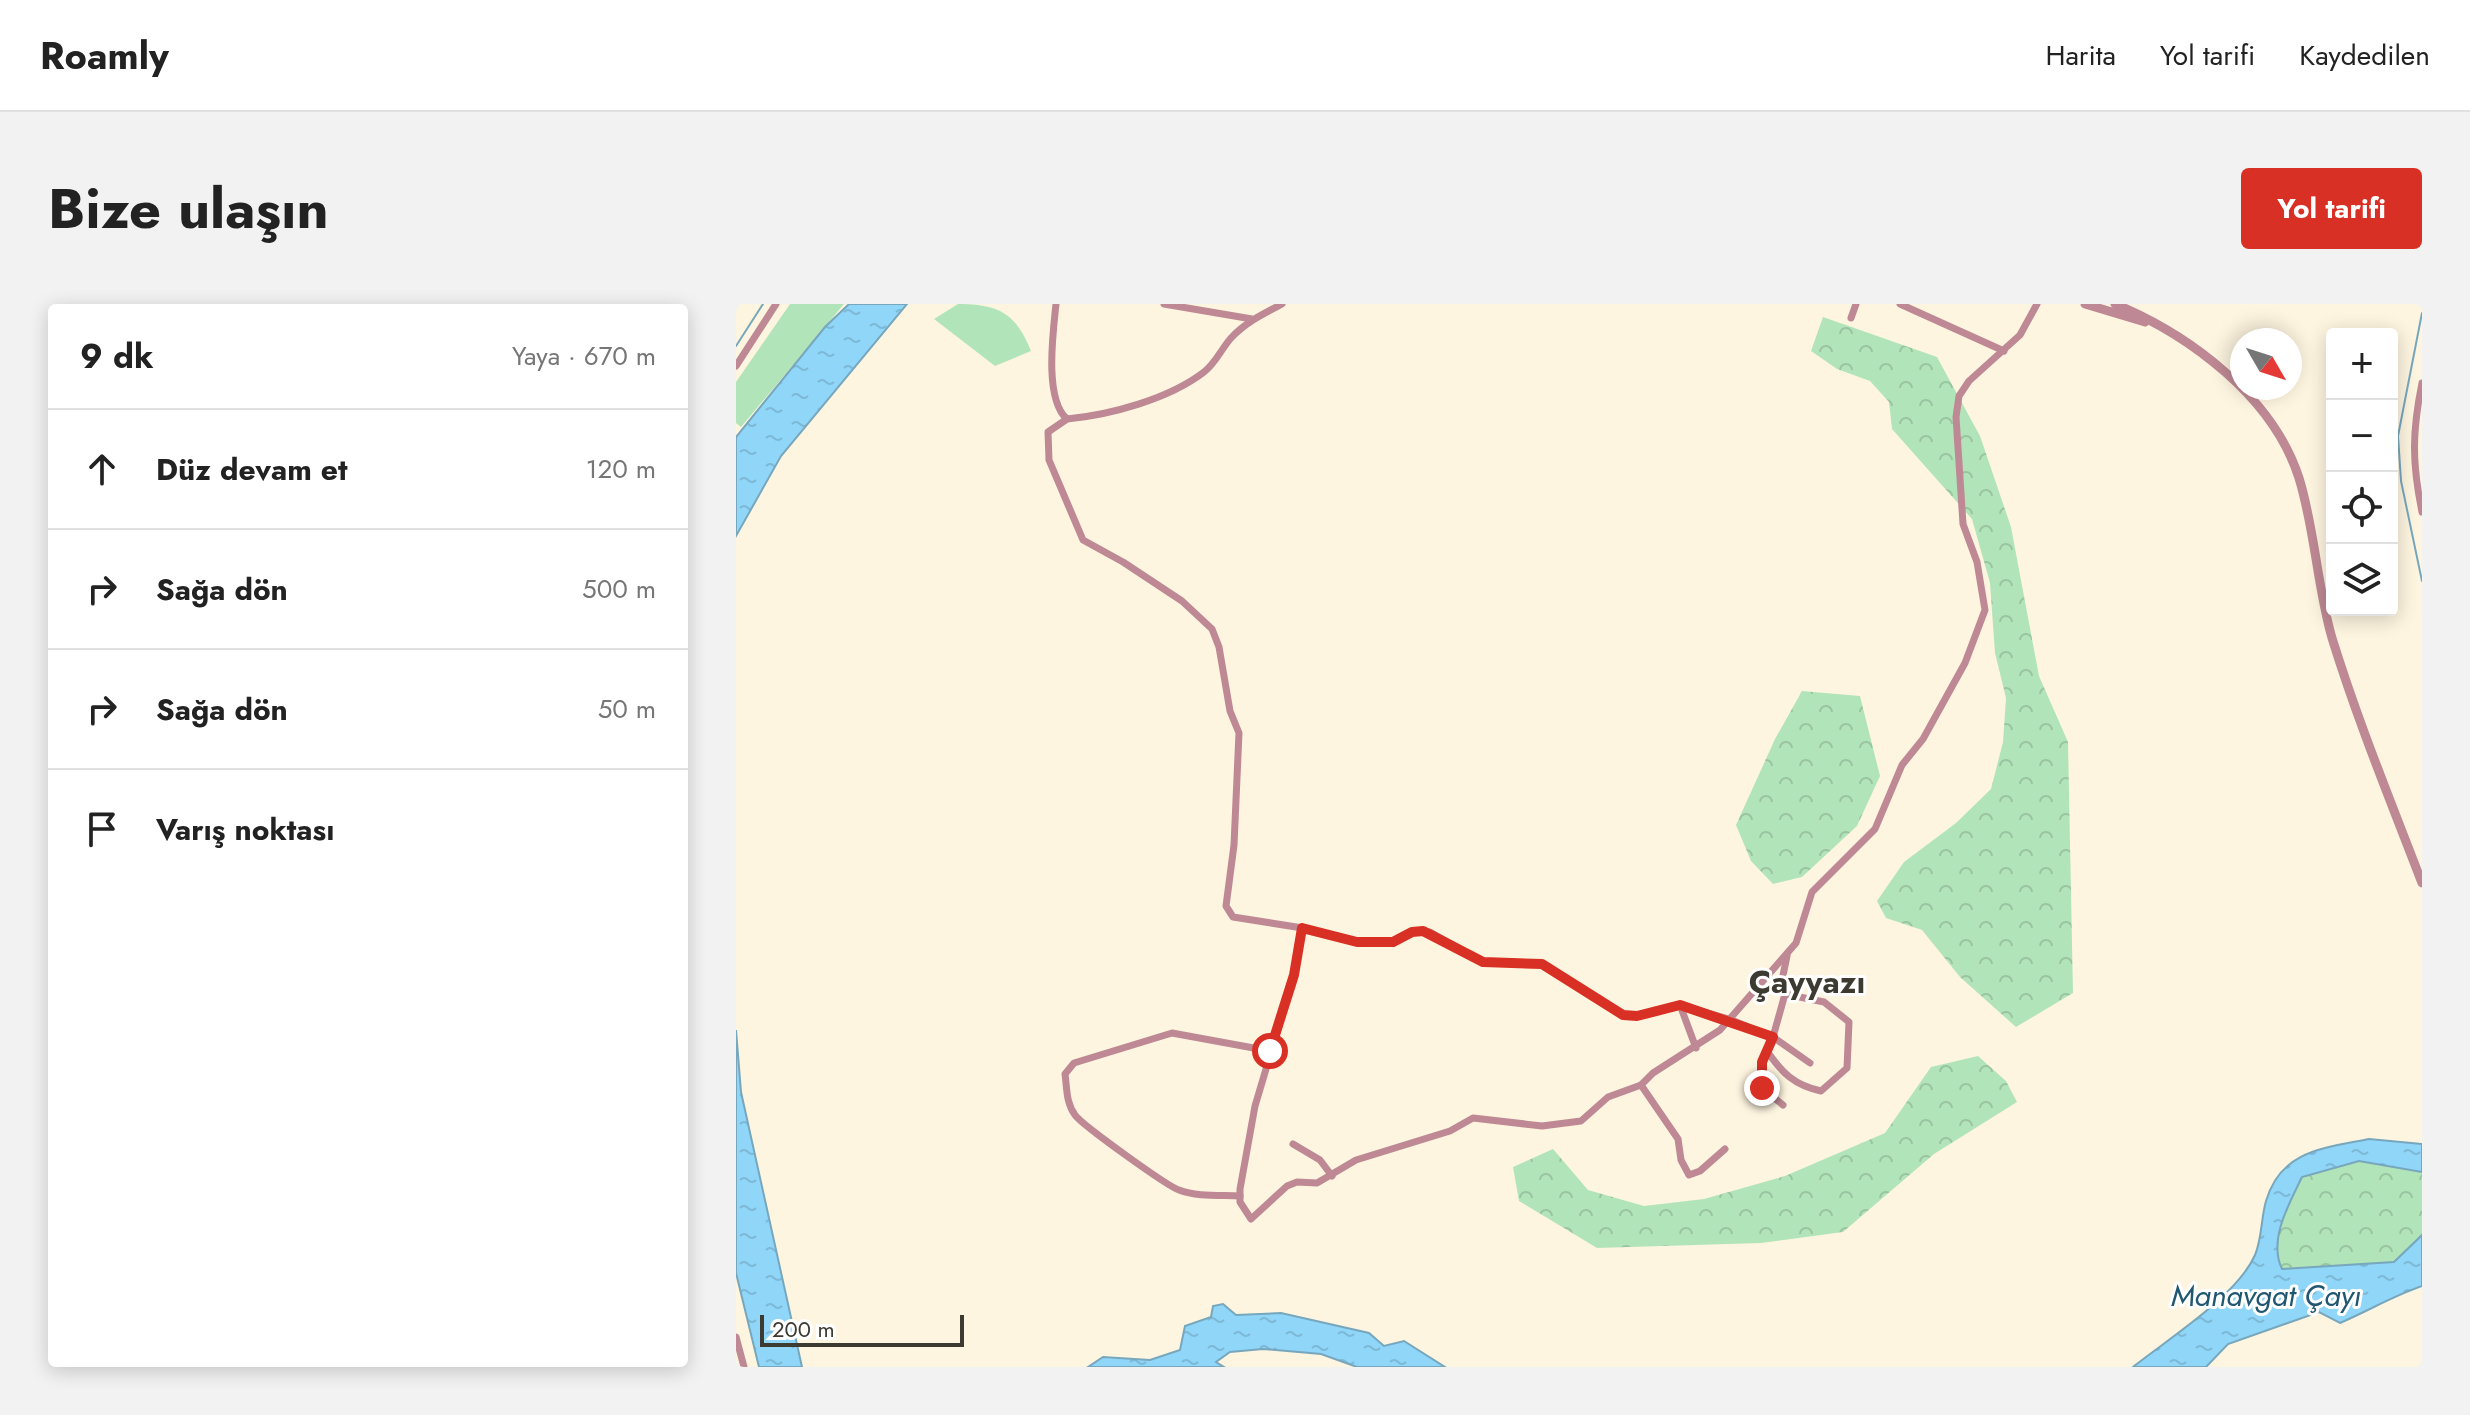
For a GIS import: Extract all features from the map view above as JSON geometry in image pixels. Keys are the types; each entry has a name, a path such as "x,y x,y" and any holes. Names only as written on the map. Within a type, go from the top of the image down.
{"street":[{"path":"736,366 776,304"},
{"path":"1056,304 1053,390 1059,412 1067,419"},
{"path":"1164,304 1252,319"},
{"path":"1282,304 1252,319 1205,371 1134,408 1114,408 1067,419 1048,432 1049,460 1083,540 1182,601 1212,629 1219,647 1230,711 1239,733 1228,913 1233,917 1302,928 1357,942 1393,942 1412,932 1430,932 1483,962 1542,964 1623,1015 1637,1016 1680,1005 1729,1019 1773,1037 1810,1063"},
{"path":"1851,318 1856,304"},
{"path":"1900,304 1914,307 2004,351"},
{"path":"1302,928 1294,975 1255,1106 1240,1196 1251,1219 1287,1186 1297,1182 1317,1183 1356,1160 1450,1131 1473,1118 1542,1126 1581,1121 1608,1097 1641,1085 1653,1073 1696,1048 1729,1019 1796,943 1812,892 1875,829 1902,765 1923,739 1978,636 1985,610 1977,562 1963,524 1956,417 1959,396 1969,381 2020,335 2037,304"},
{"path":"2085,304 2156,325"},
{"path":"2115,304 2191,345 2229,378 2262,413 2296,469 2330,631 2343,674 2422,883"},
{"path":"2422,383 2413,426 2413,466 2422,512"},
{"path":"1783,1105 1762,1088 1762,1062 1773,1037 1785,994 1781,985 1787,954"},
{"path":"1767,1051 1792,1082 1809,1089 1821,1091 1847,1068 1849,1022 1824,1002 1785,994"},
{"path":"1680,1005 1696,1048"},
{"path":"1240,1196 1181,1192 1154,1177 1074,1115 1069,1104 1065,1074 1074,1063 1158,1034 1207,1037 1270,1051"},
{"path":"1641,1085 1678,1139 1681,1160 1689,1175 1700,1171 1725,1149"},
{"path":"1293,1144 1320,1160 1332,1176"},
{"path":"736,1337 744,1367"}],"green space":[{"path":"790,304 844,304 741,427 736,423 736,382"},
{"path":"958,304 984,306 1004,313 1019,328 1031,351 995,366 934,319"},
{"path":"1823,317 1937,357 1980,436 2011,527 2039,676 2068,742 2073,993 2016,1027 1960,977 1922,930 1886,918 1877,901 1904,862 1956,823 1991,789 2003,742 2006,698 1995,653 1990,583 1972,519 1892,429 1889,402 1870,381 1837,369 1811,351"},
{"path":"1802,691 1860,696 1880,776 1857,826 1802,877 1773,884 1751,861 1736,825 1775,739"},
{"path":"1978,1056 2006,1081 2017,1102 1934,1154 1843,1232 1761,1243 1597,1248 1519,1201 1513,1167 1553,1149 1588,1190 1644,1206 1704,1199 1785,1176 1885,1133 1931,1067"},
{"path":"2359,1161 2422,1172 2422,1235 2395,1262 2282,1269 2278,1258 2279,1234 2301,1177"}],"water":[{"path":"849,304 907,304 781,456 736,536 736,437 825,327"},
{"path":"736,1030 741,1092 802,1367 759,1367 736,1273"},
{"name":"Manavgat Çayı","path":"2369,1139 2422,1144 2422,1172 2359,1161 2302,1177 2282,1222 2278,1258 2282,1269 2394,1262 2422,1235 2422,1286 2340,1323 2319,1312 2228,1344 2206,1367 2133,1367 2218,1301 2246,1270 2257,1249 2266,1201 2282,1171 2306,1154"},
{"path":"1223,1304 1236,1315 1281,1313 1369,1333 1384,1346 1404,1341 1445,1367 1357,1367 1321,1354 1263,1349 1230,1352 1216,1362 1224,1367 1088,1367 1103,1357 1150,1360 1180,1350 1185,1326 1211,1317 1213,1306"}],"waterway":[{"path":"736,346 763,304"},
{"path":"2422,313 2398,436 2401,481 2422,581"}],"district":[{"name":"Çayyazı","path":"1807,982"}],"route":[{"path":"1270,1051 1294,975 1302,928 1357,942 1393,942 1412,932 1423,931 1483,962 1542,964 1623,1015 1637,1016 1680,1005 1729,1019 1773,1037 1762,1062 1762,1088"}]}
